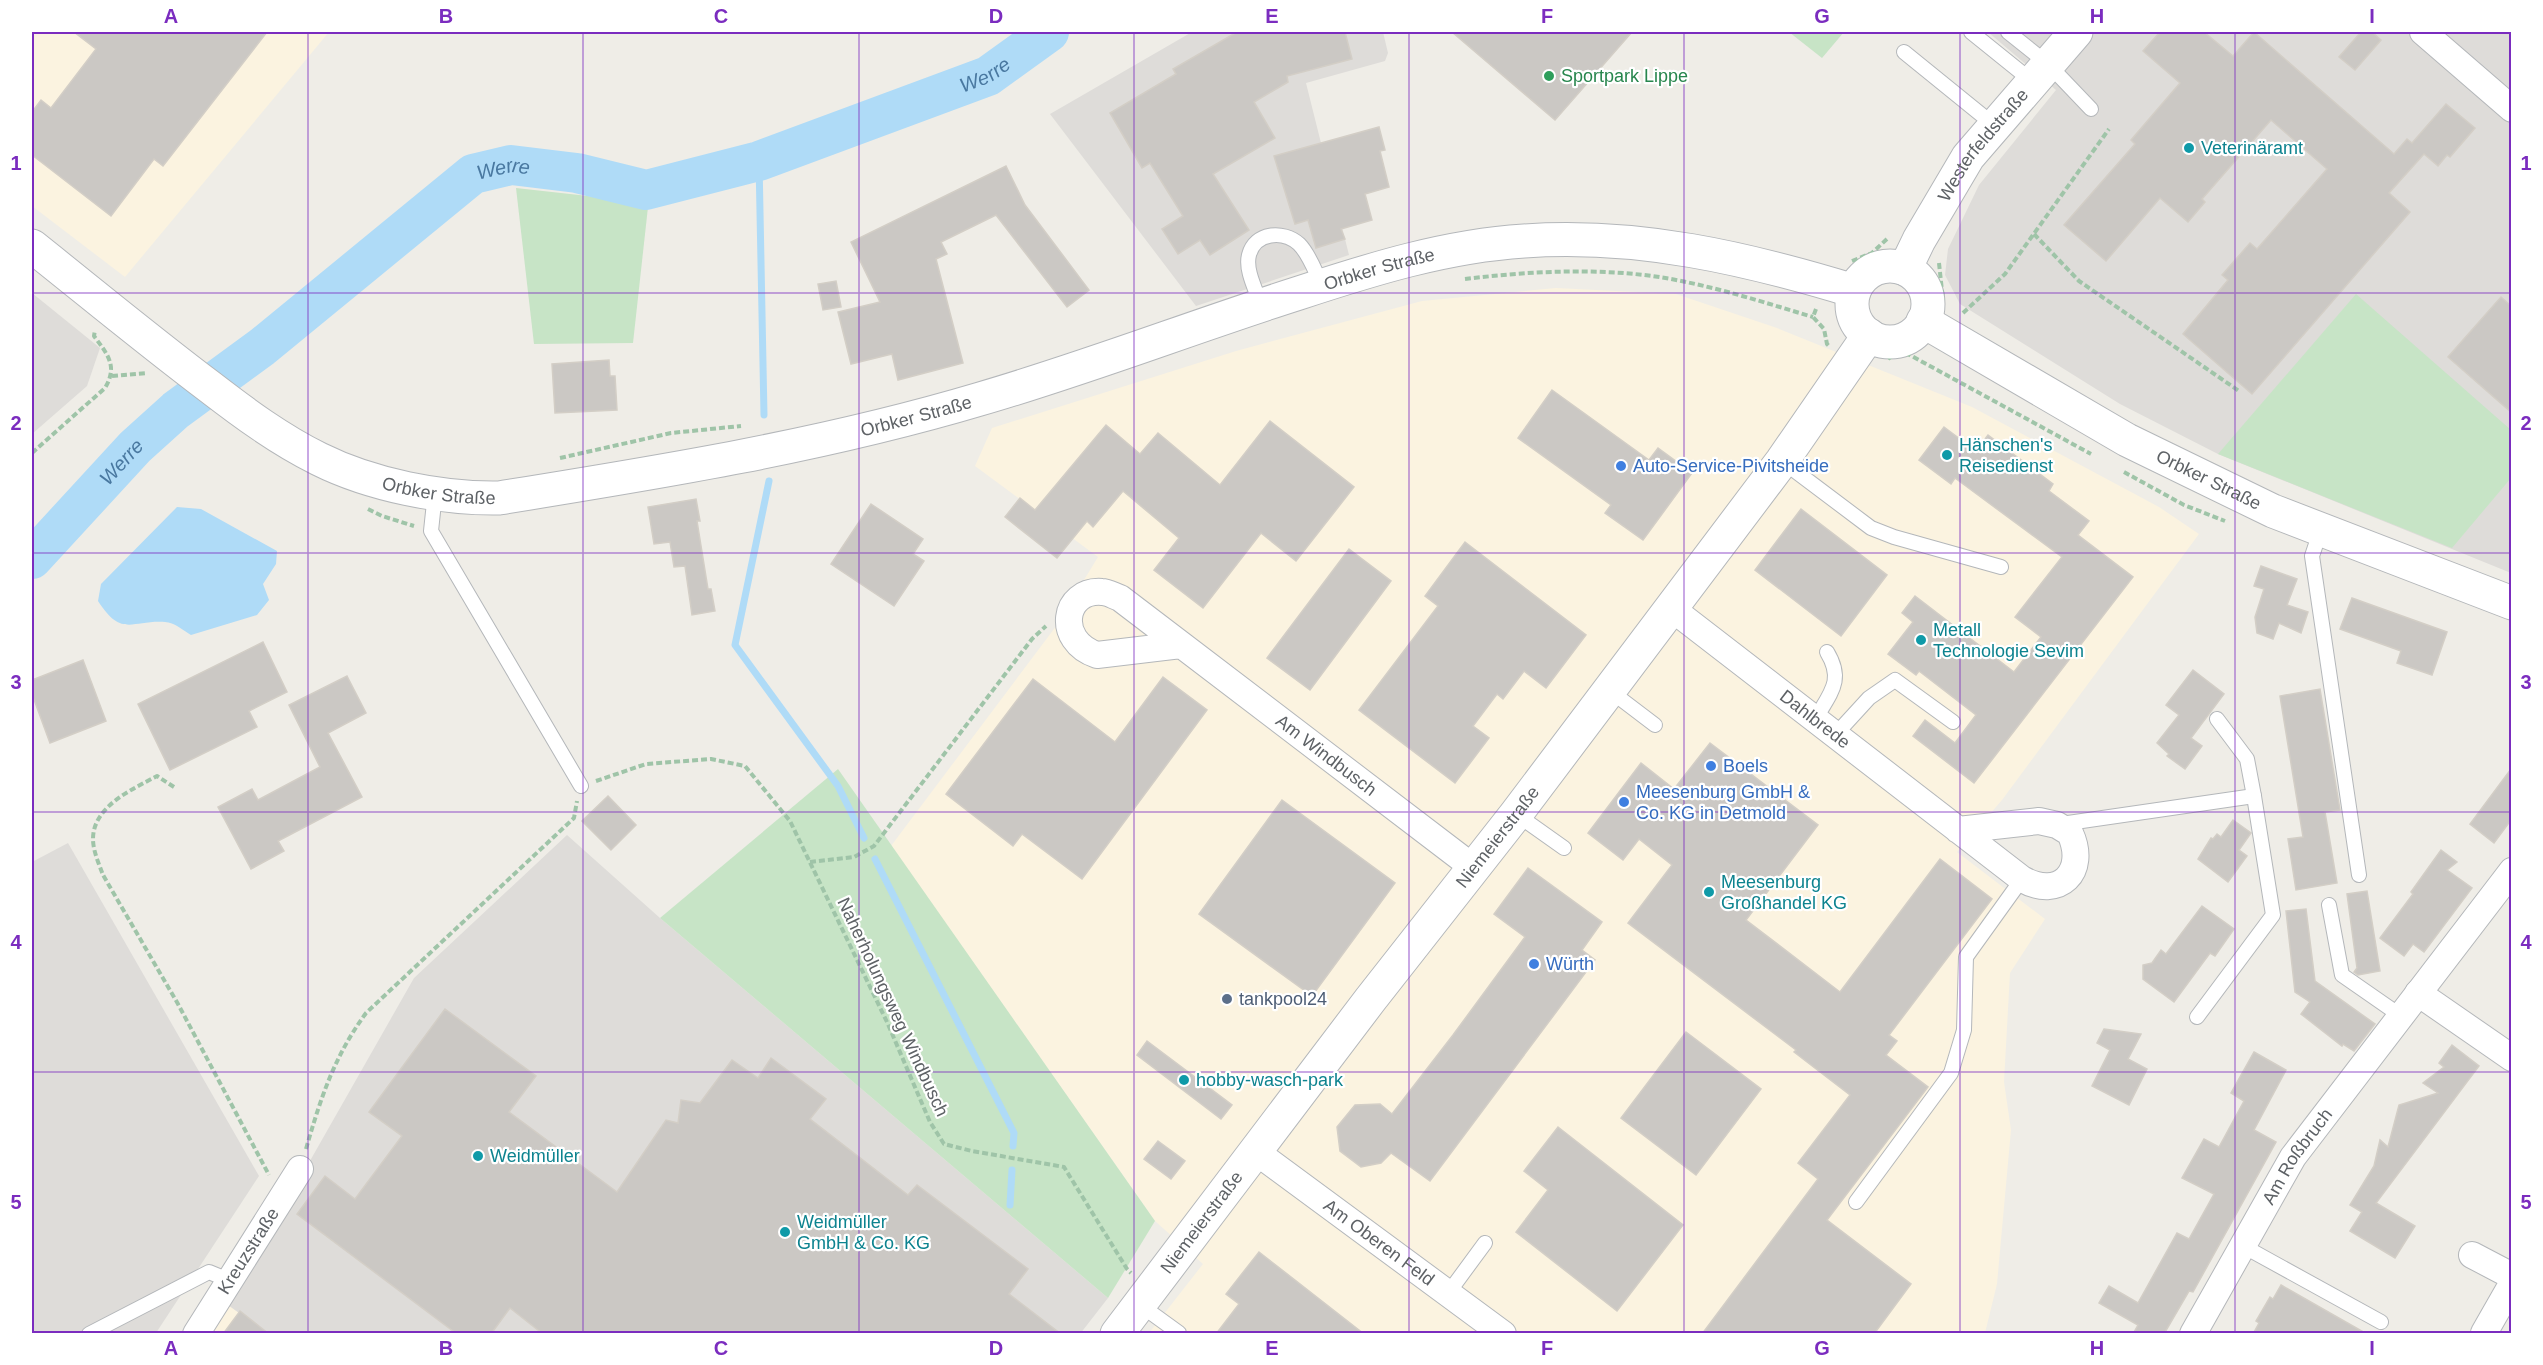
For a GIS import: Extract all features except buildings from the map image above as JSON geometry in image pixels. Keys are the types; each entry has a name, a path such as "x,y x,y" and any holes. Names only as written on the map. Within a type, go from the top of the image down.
{"street":[{"name":"Westerfeldstraße","path":"1912,254 1968,157 2076,32"},
{"path":"2423,32 2511,110"},
{"name":"Orbker Straße","path":"32,246 185,369 264,429 322,460 371,479 466,499 500,498 794,447 887,425 982,399 1322,285 1448,251 1522,241 1572,239 1680,247 1840,286"},
{"path":"1912,254 1915,276 1925,291 1927,309 1938,319 1899,340 1878,340 1869,352 1854,316 1852,303 1840,286 1862,278 1875,268 1890,265 1912,254"},
{"name":"Orbker Straße","path":"1938,319 2127,440 2273,511 2511,603"},
{"name":"Niemeierstraße","path":"1117,1334 1255,1151 1516,814 1819,410 1869,352"},
{"name":"Am Windbusch","path":"1070,621 1070,614 1076,602 1089,593 1104,592 1120,598 1474,868"},
{"name":"Dahlbrede","path":"1671,608 2022,879 2031,884 2052,886 2062,883 2070,876 2077,857 2075,844 2070,833 2064,828"},
{"path":"1070,621 1070,632 1075,642 1085,651 1097,656 1180,645"},
{"path":"1958,830 2039,821 2064,828"},
{"name":"Am Roßbruch","path":"2193,1334 2293,1157 2511,871"},
{"path":"2418,993 2511,1058"},
{"name":"Am Oberen Feld","path":"1255,1151 1503,1334"},
{"name":"Kreuzstraße","path":"196,1334 300,1169"},
{"path":"2472,1255 2511,1276"},
{"path":"2484,1332 2511,1284"}],"lane":[{"path":"1971,32 2040,73 2091,109"},
{"path":"2008,32 2040,73"},
{"path":"1904,52 1994,125"},
{"path":"1262,305 1249,270 1248,255 1254,244 1264,236 1276,235 1298,243 1322,285"},
{"path":"1782,461 1871,528 1894,537 2001,567"},
{"path":"435,494 429,536 581,786"},
{"path":"2321,529 2312,556 2359,875"},
{"path":"1826,726 1836,667 1827,652"},
{"path":"1826,726 1894,680 1953,722"},
{"path":"1609,690 1655,725"},
{"path":"2197,1017 2273,915 2247,759 2217,719"},
{"path":"2064,828 2068,823 2254,796"},
{"path":"1516,814 1564,849"},
{"path":"1856,1202 1951,1073 1964,1030 1966,957 2022,879"},
{"path":"2329,905 2342,975 2401,1016"},
{"path":"1449,1292 1485,1243"},
{"path":"2243,1246 2381,1322"},
{"path":"89,1334 210,1272 231,1281"},
{"path":"1145,1296 1179,1333"}],"path":[{"path":"1938,319 1958,317 2005,274 2109,129"},
{"path":"1456,280 1522,272 1612,274 1669,279 1729,291 1813,317 1824,328 1827,344 1892,356 1908,354 1932,367 1938,319 1941,252 1912,254 1897,226 1872,253 1856,261 1834,260 1840,286 1813,317"},
{"path":"2034,234 2079,281 2240,391"},
{"path":"32,453 105,388 112,376 109,356 94,336 99,299"},
{"path":"112,376 124,376"},
{"path":"810,862 854,857 874,846 1032,639 1047,625 1070,621"},
{"name":"Naherholungsweg Windbusch","path":"581,786 646,764 711,759 746,766 790,821 888,1022 930,1122 944,1144 1064,1167 1145,1296"},
{"path":"174,787 157,776 125,793 110,805 98,822 93,838 96,855 104,875 178,1004 270,1176 270,1217"},
{"path":"300,1169 324,1092 345,1042 366,1013 574,818 581,786"}],"shaded area":[{"path":"32,32 329,32 125,277 32,206"},
{"path":"1192,32 1383,32 1388,53 1385,61 1306,83 1349,255 1196,306 1050,114"},
{"path":"1988,32 2511,32 2511,573 2218,454 2120,404 1960,304 1945,275 1948,249 1979,185 2056,90"},
{"path":"1556,288 1676,294 1777,328 1972,407 2159,507 2199,534 2002,800 1957,852 2045,919 2010,973 2004,1082 2011,1130 1997,1284 1985,1333 1149,1333 1203,1264 1155,1221 891,846 1054,629 1098,557 975,466 992,428 1236,351 1422,301"},
{"path":"32,293 100,348 87,386 32,434"},
{"path":"567,835 660,918 1108,1298 1080,1334 268,1334 228,1305 414,978"},
{"path":"68,843 259,1176 156,1333 32,1334 32,862"},
{"path":"228,1305 268,1333 210,1334"}],"green space":[{"path":"1789,32 1844,32 1822,58"},
{"path":"516,188 588,196 648,207 633,343 534,344"},
{"path":"2356,294 2511,430 2511,478 2452,548 2218,454"},
{"path":"838,769 1155,1221 1108,1298 660,918"}],"water":[{"path":"177,507 201,509 277,551 276,564 263,584 269,600 257,615 191,635 168,622 128,625 114,620 106,612 98,601 101,584"}],"waterway":[{"name":"Werre","path":"32,559 135,447 176,410 262,347 473,174 511,165 577,173 646,190 759,161 988,76 1049,32"},
{"path":"759,161 764,415"},
{"path":"769,481 735,645 838,786 864,838"},
{"path":"875,859 1014,1133 1013,1146"},
{"path":"1010,1205 1012,1170"}],"place":[{"name":"Sportpark Lippe","path":"1549,76"},
{"name":"Veterinäramt","path":"2189,148"},
{"name":"Hänschen's Reisedienst","path":"1947,455"},
{"name":"Auto-Service-Pivitsheide","path":"1621,466"},
{"name":"Metall Technologie Sevim","path":"1921,640"},
{"name":"Boels","path":"1711,766"},
{"name":"Meesenburg GmbH & Co. KG in Detmold","path":"1624,802"},
{"name":"Meesenburg Großhandel KG","path":"1709,892"},
{"name":"Würth","path":"1534,964"},
{"name":"tankpool24","path":"1227,999"},
{"name":"hobby-wasch-park","path":"1184,1080"},
{"name":"Weidmüller","path":"478,1156"},
{"name":"Weidmüller GmbH & Co. KG","path":"785,1232"}]}
